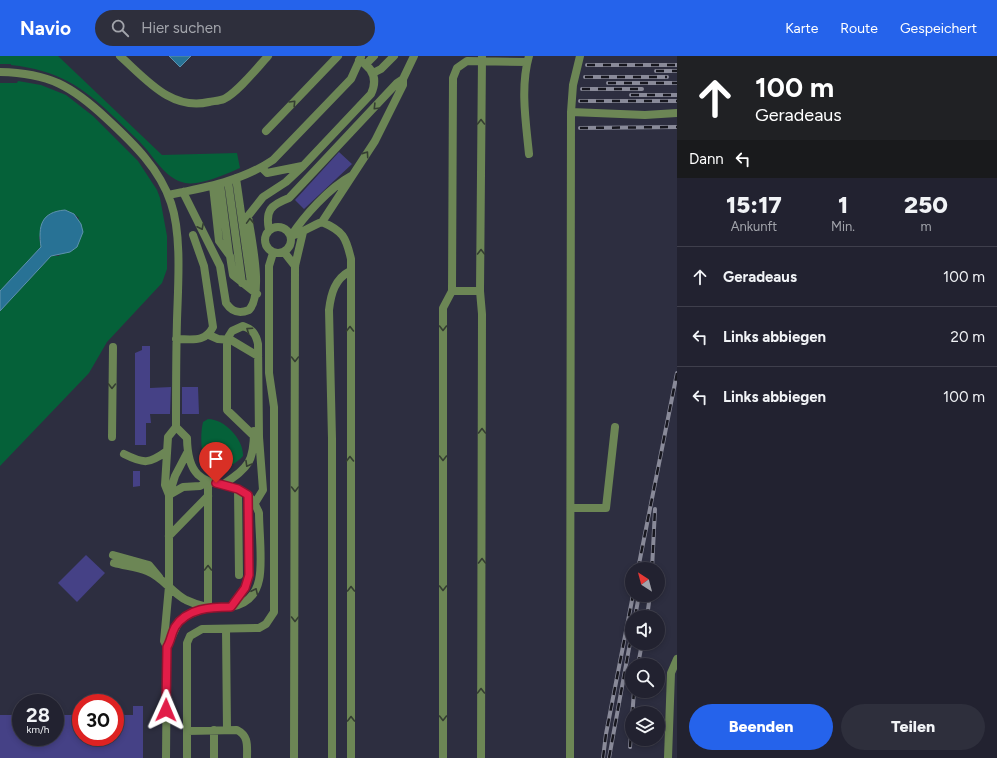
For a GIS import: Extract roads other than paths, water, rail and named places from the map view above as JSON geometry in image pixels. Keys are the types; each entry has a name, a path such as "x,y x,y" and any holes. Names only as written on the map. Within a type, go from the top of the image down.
{"street":[{"path":"120,56 158,91 177,102 199,104 224,99 268,56"},
{"path":"266,131 338,56"},
{"path":"168,195 224,182 262,168 273,160 351,79 362,60 374,56"},
{"path":"373,73 381,69 394,56"},
{"path":"291,236 303,232 322,222 375,141 403,85 403,79 414,56"},
{"path":"570,758 571,112 573,85 580,56"},
{"path":"481,758 482,314 480,291 482,58"},
{"path":"443,758 443,308 452,292 453,78 457,68 467,61 482,58 528,59 525,111 529,154"},
{"path":"183,192 220,266 226,303 234,311 244,312 249,310 255,302 248,216 263,197 286,182 303,166 371,94 375,86 373,73 362,60"},
{"path":"0,72 35,75 51,80 74,91 87,100 140,151 168,195 176,224 178,275 176,426 168,437 165,485 169,495"},
{"path":"269,230 267,219 268,212 273,206 289,198 397,83 403,79"},
{"path":"571,112 645,115 677,113"},
{"path":"262,168 267,173 303,166"},
{"path":"291,236 283,228 276,227 269,230 266,234 266,247 274,252 284,252 290,247 291,236 298,225 339,183 351,176"},
{"path":"224,182 254,292"},
{"path":"224,182 219,241 230,256 233,275 254,292"},
{"path":"224,182 242,283"},
{"path":"322,222 340,232 348,242 351,259 351,758"},
{"path":"294,758 296,266 303,232"},
{"path":"176,339 200,339 209,335 213,327 201,254 193,235"},
{"path":"187,758 187,643 190,636 202,629 259,628 266,624 274,612 274,407 269,373 269,266 274,252"},
{"path":"284,252 296,266"},
{"path":"332,758 332,446 329,310 330,298 338,279 350,270"},
{"path":"222,277 233,275"},
{"path":"452,292 480,291"},
{"path":"254,436 228,410 227,339 228,335 236,328 243,326 248,328 257,337 259,437 263,490 255,503"},
{"path":"209,335 218,339 227,339 258,356"},
{"path":"112,437 113,347"},
{"path":"224,484 244,470 249,464 252,455 254,436 253,371"},
{"path":"114,559 147,571 160,578 185,600 208,607 231,607 251,598 260,579 259,513 255,503 248,495 238,489 224,484 208,482 195,473 187,453 187,438 176,426"},
{"path":"571,508 606,508 615,427"},
{"path":"124,454 139,462 145,462 153,461 167,451"},
{"path":"167,647 164,641 169,586 169,495 175,476 187,453"},
{"path":"169,495 183,487 200,486 208,482"},
{"path":"208,482 208,607"},
{"path":"238,489 239,574"},
{"path":"231,607 245,588 249,575 248,495"},
{"path":"169,536 208,496"},
{"path":"166,758 167,647 179,621 188,615 208,607"},
{"path":"226,628 227,730"},
{"path":"668,758 671,673 677,659"},
{"path":"214,730 214,758"},
{"path":"187,731 237,730 243,733 248,740 248,758"}],"water":[{"path":"169,56 191,56 180,67"},
{"path":"65,210 74,214 81,224 83,232 77,247 70,252 51,256 0,311 0,291 41,247 40,233 43,221 46,217 57,211"}],"railway":[{"path":"587,65 677,65"},
{"path":"656,71 677,71"},
{"path":"585,77 667,77"},
{"path":"608,83 677,83"},
{"path":"582,89 642,89"},
{"path":"631,95 677,95"},
{"path":"580,101 677,101"},
{"path":"580,128 677,127"},
{"path":"639,562 677,373"},
{"path":"652,562 655,509"},
{"path":"603,758 606,734 632,602"},
{"path":"636,610 638,602"},
{"path":"648,610 649,602"},
{"path":"609,758 629,650"},
{"path":"639,658 641,650"},
{"path":"630,747 634,698"}]}
